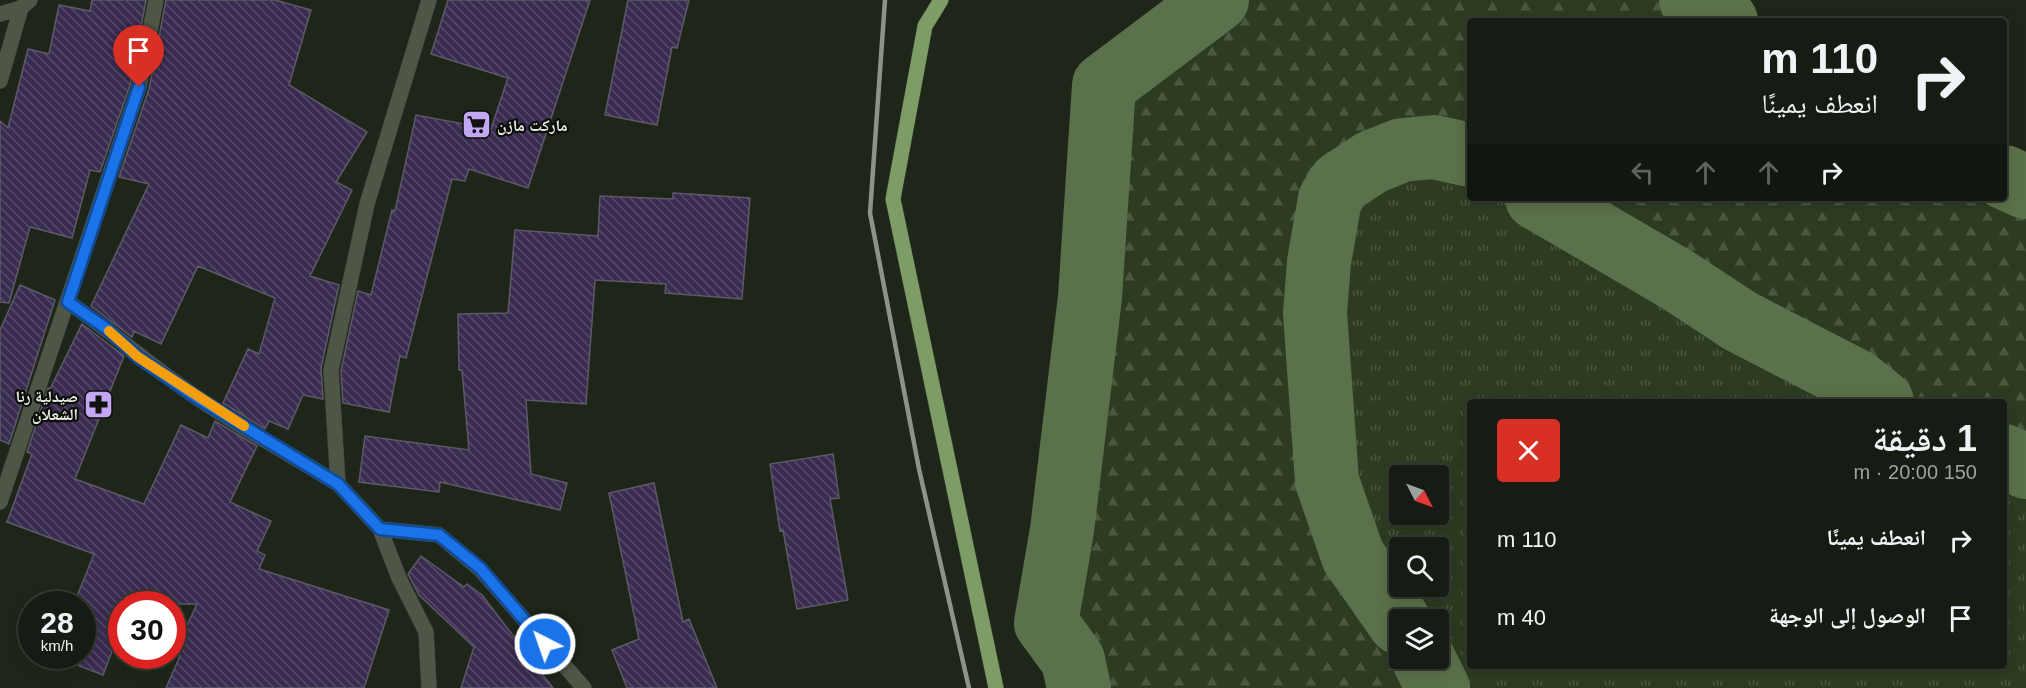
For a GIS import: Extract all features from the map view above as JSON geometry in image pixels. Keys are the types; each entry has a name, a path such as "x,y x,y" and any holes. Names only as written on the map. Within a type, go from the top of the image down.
{"main road":[{"path":"941,0 925,26 892,199 996,688"}],"street":[{"path":"0,502 139,87 156,0"},
{"path":"338,484 332,370 367,204 429,0"},
{"path":"0,14 26,4"},
{"path":"0,81 26,4"},
{"path":"68,302 107,329 138,357 196,397 338,484 380,529 399,578 426,632 429,688"},
{"path":"380,529 439,535 480,568 584,688"}],"green space":[{"path":"1217,0 1692,0 1723,18 1467,18 1467,155 1372,162 1326,221 1327,481 1389,611 1389,669 1417,669 1426,688 1069,688 1046,623 1104,85"},
{"path":"1402,150 1467,154 1467,201 1546,201 1876,399 1467,399 1467,669 2007,669 2007,458 2026,467 2026,688 1433,688 1426,669 1449,669 1449,609 1390,609 1353,556 1327,481 1319,262 1340,183"},
{"path":"2007,178 2026,187 2026,469 2007,460 2007,399 1891,399 1740,321 1545,201 2007,201"}],"building":[{"path":"92,0 146,0 130,85 100,172 90,170 72,238 30,227 9,303 0,302 0,121 8,128 28,49 49,54 59,5 90,11"},
{"path":"166,0 275,0 311,10 289,85 367,132 336,182 352,190 310,276 339,285 321,368 323,399 303,395 288,429 269,421 265,429 223,403 248,349 259,354 275,298 198,266 161,344 134,331 132,337 91,306 149,184 119,177 149,89"},
{"path":"448,0 590,0 528,188 469,169 465,181 452,179 406,358 400,356 389,412 343,403 341,371 358,291 371,295 392,210 395,211 416,115 491,129 508,78 431,54"},
{"path":"628,0 689,0 677,48 672,47 657,125 605,115"},
{"path":"673,193 750,198 742,299 665,293 666,284 595,280 586,404 526,400 531,474 567,483 560,510 440,482 439,492 359,482 365,436 469,450 462,370 459,370 458,314 508,313 515,230 598,236 600,196 673,199"},
{"path":"20,285 55,300 9,444 0,440 0,330"},
{"path":"82,324 124,356 75,479 144,504 181,425 208,438 215,421 257,446 230,502 271,521 257,551 265,555 259,569 389,610 364,688 166,688 174,669 186,669 186,627 197,604 186,604 186,591 108,591 108,662 103,675 88,669 96,669 96,591 79,591 94,554 7,522 32,454 27,452 48,388 50,389"},
{"path":"833,454 839,498 830,499 848,600 797,609 783,530 780,531 770,464"},
{"path":"654,483 683,622 689,619 717,688 627,688 612,650 639,639 609,493"},
{"path":"421,556 464,587 467,584 482,595 553,688 461,688 474,647 419,595 408,574"}],"waterway":[{"path":"1079,688 1073,660 1046,623 1062,530 1090,297 1104,85 1217,0"},
{"path":"1691,0 1721,18"},
{"path":"1390,609 1353,556 1327,481 1315,313 1319,262 1330,199 1340,183 1372,162 1402,150 1434,147 1467,154"},
{"path":"2007,178 2026,187"},
{"path":"1542,201 1676,279 1740,321 1856,381 1878,399"},
{"path":"2007,458 2026,467"},
{"path":"1428,669 1438,688"}],"railway":[{"path":"885,0 870,213 919,469 969,688"}],"slow traffic":[{"path":"109,331 138,357 196,397 244,426"}],"place":[{"name":"ماركت مازن","path":"476,125"},
{"name":"صيدلية رنا الشعلان","path":"99,405"}],"route":[{"path":"139,87 68,302 107,329 138,357 196,397 338,484 380,529 439,535 480,568 545,644"}]}
